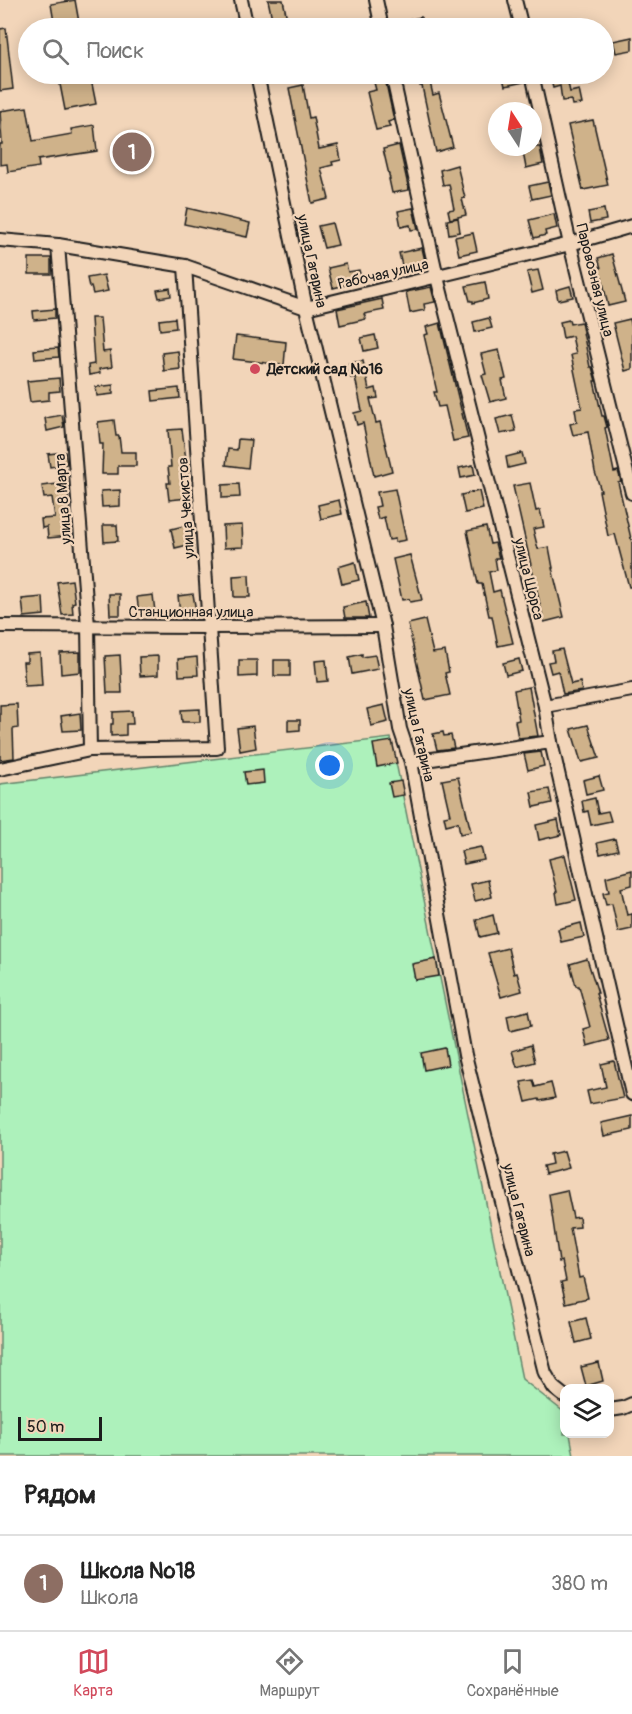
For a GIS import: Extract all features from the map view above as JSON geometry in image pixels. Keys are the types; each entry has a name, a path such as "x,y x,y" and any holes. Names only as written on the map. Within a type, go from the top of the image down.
{"street":[{"path":"241,0 245,18"},
{"path":"376,0 380,18"},
{"path":"516,0 520,18"},
{"name":"улица Гагарина","path":"259,84 306,308 383,626 400,729 411,762 465,1055 545,1372 554,1388 560,1393"},
{"name":"улица Щорса","path":"394,84 437,277 545,706 551,742 632,1094"},
{"name":"Паровозная улица","path":"534,84 570,244 632,493"},
{"name":"Рабочая улица","path":"306,308 570,244 632,226"},
{"path":"0,240 58,245 185,266 306,308"},
{"name":"улица 8 Марта","path":"58,245 88,626 90,750"},
{"name":"улица Чекистов","path":"90,750 217,748 185,266"},
{"name":"Станционная улица","path":"0,626 383,626"},
{"path":"545,706 632,690"},
{"path":"411,762 551,742"},
{"path":"0,769 90,750"},
{"path":"614,1409 632,1404"}],"green space":[{"path":"391,738 522,1379 560,1409 560,1438 571,1438 574,1456 0,1456 0,784"}],"building":[{"path":"75,0 78,18 53,18 51,4"},
{"path":"268,0 283,0 287,18 272,18"},
{"path":"6,28 13,89 0,91 0,29"},
{"path":"632,37 632,50 616,53 614,41"},
{"path":"60,84 92,84 96,104 65,110"},
{"path":"374,84 386,84 394,120 388,122 390,127 376,130 367,92 376,90"},
{"path":"420,84 430,84 433,95 439,93 453,147 436,152 422,86"},
{"path":"552,84 568,84 570,92 579,90 582,104 572,105 571,100 562,101 560,86 553,88"},
{"path":"303,85 309,118 313,117 319,149 338,145 341,160 321,168 329,199 312,203 289,88"},
{"path":"27,107 33,141 72,134 71,129 94,125 97,151 38,160 39,167 8,172 7,164 0,165 0,144 2,144 0,111"},
{"path":"593,120 608,185 583,190 568,125"},
{"path":"399,145 409,190 392,193 383,149"},
{"path":"524,156 542,156 543,164 526,168"},
{"path":"457,165 465,198 462,199 466,215 450,219 448,210 454,209 449,184 443,185 440,170"},
{"path":"548,182 551,195 532,199 529,186"},
{"path":"187,208 250,223 247,237 184,224"},
{"path":"413,208 418,229 411,230 410,225 401,227 398,211"},
{"path":"604,209 606,220 590,223 588,212"},
{"path":"554,214 557,228 545,231 546,235 534,238 529,220"},
{"path":"458,218 460,232 449,234 447,220"},
{"path":"332,223 338,245 324,248 318,226"},
{"path":"473,233 477,251 459,255 455,237"},
{"path":"422,248 426,265 403,270 399,253"},
{"path":"612,254 625,302 608,306 602,277 598,279 595,270 601,268 598,258"},
{"path":"29,258 51,258 51,274 29,274"},
{"path":"346,264 348,272 359,270 362,281 333,288 328,268"},
{"path":"538,270 543,290 532,293 527,272"},
{"path":"104,275 108,291 93,294 87,278"},
{"path":"485,282 488,299 473,303 470,301 466,286"},
{"path":"570,286 573,297 558,300 556,290"},
{"path":"431,287 435,302 424,304 425,310 410,313 406,292"},
{"path":"170,288 171,296 159,298 157,290"},
{"path":"382,299 384,310 364,314 366,319 340,325 337,309"},
{"path":"55,309 55,318 34,320 33,311"},
{"path":"91,318 100,318 103,352 110,351 112,367 99,369 100,373 89,375 88,365 94,364"},
{"path":"175,318 176,328 160,330 159,320"},
{"path":"489,318 492,328 475,332 473,322"},
{"path":"630,319 632,369 625,371 613,323"},
{"path":"569,320 570,324 581,322 602,416 604,416 607,427 605,428 614,472 618,471 621,481 618,482 632,543 632,587 629,587 615,534 608,536 588,432 573,435 570,424 577,422 575,409 582,408 571,355 576,354 572,336 563,338 560,322"},
{"path":"440,323 468,438 453,441 445,406 438,407 434,392 437,392 424,335 428,334 426,327"},
{"path":"375,335 378,348 364,351 361,338"},
{"path":"236,336 286,342 284,365 233,359"},
{"path":"58,348 59,357 35,359 34,350"},
{"path":"499,350 506,379 502,380 506,398 490,402 482,375 486,374 481,354"},
{"path":"178,351 180,369 164,371 162,353"},
{"path":"363,361 369,390 376,388 378,398 370,399 376,423 380,422 392,471 374,476 363,423 357,425 354,413 362,411 355,377 351,378 349,363"},
{"path":"59,378 60,391 49,392 49,400 30,402 27,381"},
{"path":"113,385 113,394 97,396 96,387"},
{"path":"179,388 180,398 153,401 152,391"},
{"path":"62,415 64,427 47,431 45,418"},
{"path":"512,415 516,431 500,434 496,419"},
{"path":"114,420 121,452 136,452 136,466 118,466 118,474 102,474 103,444 100,444 98,422"},
{"path":"182,429 188,476 185,477 188,498 169,500 167,483 170,483 168,467 171,467 168,430"},
{"path":"238,439 251,440 248,468 226,465 228,449 237,450"},
{"path":"65,452 67,464 50,467 48,454"},
{"path":"522,453 525,464 508,468 506,457"},
{"path":"473,465 475,475 461,478 459,468"},
{"path":"66,483 71,536 48,538 47,527 42,528 41,519 55,518 52,497 44,498 42,486"},
{"path":"530,483 536,511 540,510 544,527 533,529 538,549 549,547 564,617 544,622 513,486"},
{"path":"239,484 240,497 222,498 222,485"},
{"path":"395,489 406,540 395,542 395,539 389,540 384,517 378,519 375,507 380,506 377,492"},
{"path":"120,490 120,506 102,507 101,491"},
{"path":"479,491 483,509 465,513 461,495"},
{"path":"339,500 342,514 321,519 318,505"},
{"path":"103,525 117,525 118,541 104,542"},
{"path":"188,525 192,544 175,548 171,529"},
{"path":"242,525 243,547 224,548 223,526"},
{"path":"486,527 490,544 495,543 499,558 495,558 497,570 489,572 493,592 500,590 513,643 498,646 482,584 478,584 467,531"},
{"path":"410,555 422,600 410,602 409,599 402,600 393,559"},
{"path":"355,562 359,580 342,584 338,567"},
{"path":"249,575 250,597 234,597 233,576"},
{"path":"72,580 75,602 72,603 73,614 62,615 57,582"},
{"path":"109,594 120,594 120,615 110,615"},
{"path":"193,594 196,611 180,613 178,596"},
{"path":"153,595 155,612 139,614 137,597"},
{"path":"43,597 44,615 24,617 22,599"},
{"path":"366,602 369,618 345,618 343,607"},
{"path":"425,620 433,653 445,651 449,672 445,673 450,695 425,700 408,624"},
{"path":"562,649 571,684 580,682 582,691 563,694 558,671 551,673 548,662 554,661 552,651"},
{"path":"80,652 80,672 61,674 60,653"},
{"path":"40,653 42,685 25,686 23,662 27,662 27,654"},
{"path":"362,654 362,657 375,655 378,669 352,674 349,657"},
{"path":"120,655 122,693 107,693 105,656"},
{"path":"158,656 158,675 140,676 139,657"},
{"path":"197,657 198,675 179,676 178,659"},
{"path":"519,659 522,671 506,675 503,663"},
{"path":"239,660 257,660 257,676 239,677"},
{"path":"274,660 290,660 290,676 274,676"},
{"path":"326,660 328,681 317,682 315,661"},
{"path":"529,687 538,736 518,738 515,721 519,720 514,690"},
{"path":"17,704 18,728 13,729 14,758 0,760 0,705"},
{"path":"384,705 388,722 371,726 367,709"},
{"path":"200,709 200,722 182,722 181,710"},
{"path":"132,711 133,724 126,724 126,735 111,736 113,712"},
{"path":"80,713 81,730 63,731 61,716"},
{"path":"288,720 300,720 300,730 288,731"},
{"path":"588,725 599,758 581,762 571,729"},
{"path":"253,726 256,748 240,751 237,728"},
{"path":"443,732 444,736 451,735 454,748 437,750 433,734"},
{"path":"392,741 397,763 377,767 373,744"},
{"path":"541,752 544,766 528,770 524,754"},
{"path":"263,770 264,783 246,785 244,772"},
{"path":"599,776 603,790 586,794 583,780"},
{"path":"458,777 471,832 460,834 458,822 446,825 444,816 450,815 442,780"},
{"path":"401,781 404,795 392,797 389,783"},
{"path":"549,789 552,803 534,807 531,792"},
{"path":"595,798 598,813 608,811 611,821 591,825 588,811 584,812 582,801"},
{"path":"558,820 561,835 539,840 536,825"},
{"path":"615,839 618,850 600,854 597,843"},
{"path":"481,847 484,860 464,864 461,851"},
{"path":"565,855 576,900 558,904 549,859"},
{"path":"632,870 632,885 621,888 627,915 632,914 632,929 618,932 612,904 606,905 603,893 609,892 606,877"},
{"path":"488,880 492,897 475,901 471,884"},
{"path":"493,915 497,933 480,937 476,920"},
{"path":"581,923 584,937 561,942 558,929"},
{"path":"508,948 514,974 517,973 522,991 501,997 488,953"},
{"path":"436,959 439,976 415,980 412,964"},
{"path":"587,959 609,1040 587,1046 583,1029 590,1027 579,986 576,986 570,964"},
{"path":"528,1011 531,1026 510,1031 507,1016"},
{"path":"531,1045 535,1062 517,1067 512,1051"},
{"path":"445,1048 448,1065 424,1070 421,1053"},
{"path":"614,1061 623,1098 590,1104 587,1091 606,1087 601,1064"},
{"path":"533,1080 535,1087 551,1083 555,1098 526,1102 521,1082"},
{"path":"632,1116 632,1130 604,1136 601,1123"},
{"path":"564,1151 569,1168 545,1174 543,1166 552,1164 550,1154"},
{"path":"567,1190 573,1218 579,1217 580,1227 570,1228 579,1278 583,1277 588,1298 566,1303 561,1282 566,1281 562,1261 559,1262 549,1194"},
{"path":"586,1318 591,1339 576,1343 571,1322"},
{"path":"599,1363 603,1381 585,1384 581,1367"}],"place":[{"name":"Школа №18","path":"132,152"},
{"name":"Детский сад №16","path":"255,369"}]}
